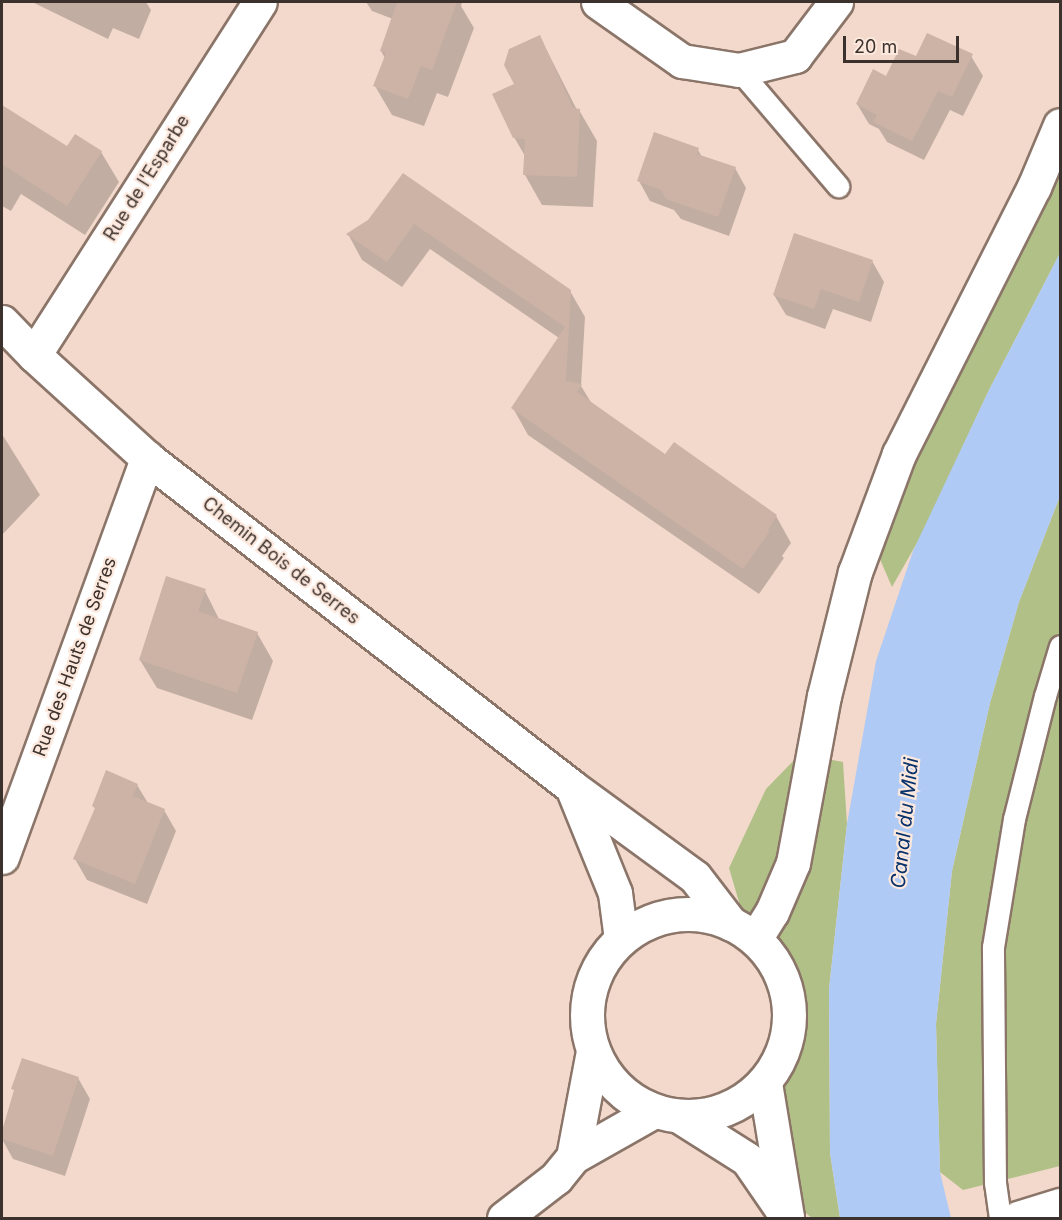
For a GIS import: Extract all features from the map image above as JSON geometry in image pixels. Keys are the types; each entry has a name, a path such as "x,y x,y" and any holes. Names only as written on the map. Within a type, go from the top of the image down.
{"street":[{"name":"Rue de l'Esparbe","path":"34,356 260,2"},
{"path":"598,2 682,61 739,70 795,56 836,2"},
{"path":"743,931 772,912 793,863 824,696 855,572 891,474 1034,186 1060,125"},
{"name":"Chemin Bois de Serres","path":"2,322 34,356 147,458 572,787 695,877 743,931"},
{"name":"Rue des Hauts de Serres","path":"2,857 147,458"},
{"path":"572,787 615,893 621,939"},
{"path":"504,1218 556,1178 573,1157 666,1114 711,1114 741,1102 765,1082 782,1055 789,1024 787,993 775,963 743,931 703,915 674,915 645,923 621,939 601,962 590,991 587,1022 593,1051 609,1078 631,1099 666,1114 747,1159 788,1218"},
{"path":"573,1157 593,1051"},
{"path":"765,1082 773,1116 788,1218"},
{"path":"1018,1218 1060,1205"}],"lane":[{"path":"739,70 837,186"},
{"path":"1000,1218 995,1183 993,948 1014,819 1060,646"}],"green space":[{"path":"1060,153 1060,253 988,392 922,534 892,587 869,534"},
{"path":"1060,496 1060,1166 963,1190 940,1172 936,1024 952,871 990,703 1019,602"},
{"path":"800,754 843,762 847,824 829,989 830,1153 840,1218 812,1218 798,1207 782,1095 795,1045 775,990 746,926 729,868 766,789"}],"water":[{"name":"Canal du Midi","path":"1060,253 1060,496 1019,602 990,703 952,871 936,1024 940,1172 951,1218 840,1218 830,1153 829,989 847,824 876,661 913,551 988,392"}],"building":[{"path":"397,2 457,2 432,70 421,66 408,99 373,86 386,53 380,51"},
{"path":"927,33 973,54 952,97 938,91 912,141 873,122 877,115 856,104 873,69 886,76 899,49 916,56"},
{"path":"540,35 573,108 580,109 577,177 523,175 525,139 513,138 492,94 514,84 504,65 509,49"},
{"path":"2,105 67,146 75,134 102,151 67,206 2,164"},
{"path":"654,132 699,148 697,154 736,167 718,217 666,199 661,190 637,181"},
{"path":"403,173 571,290 566,381 582,384 577,392 665,454 674,442 777,515 768,530 770,531 743,569 511,408 565,327 414,224 387,262 346,234 368,220"},
{"path":"794,233 873,260 859,302 821,289 814,309 773,295"},
{"path":"166,576 206,589 198,611 258,632 237,693 139,660"},
{"path":"106,770 138,784 133,796 165,809 135,884 73,859 95,808 92,806"},
{"path":"22,1058 79,1077 53,1156 2,1139 2,1131 14,1090 11,1089"}]}
